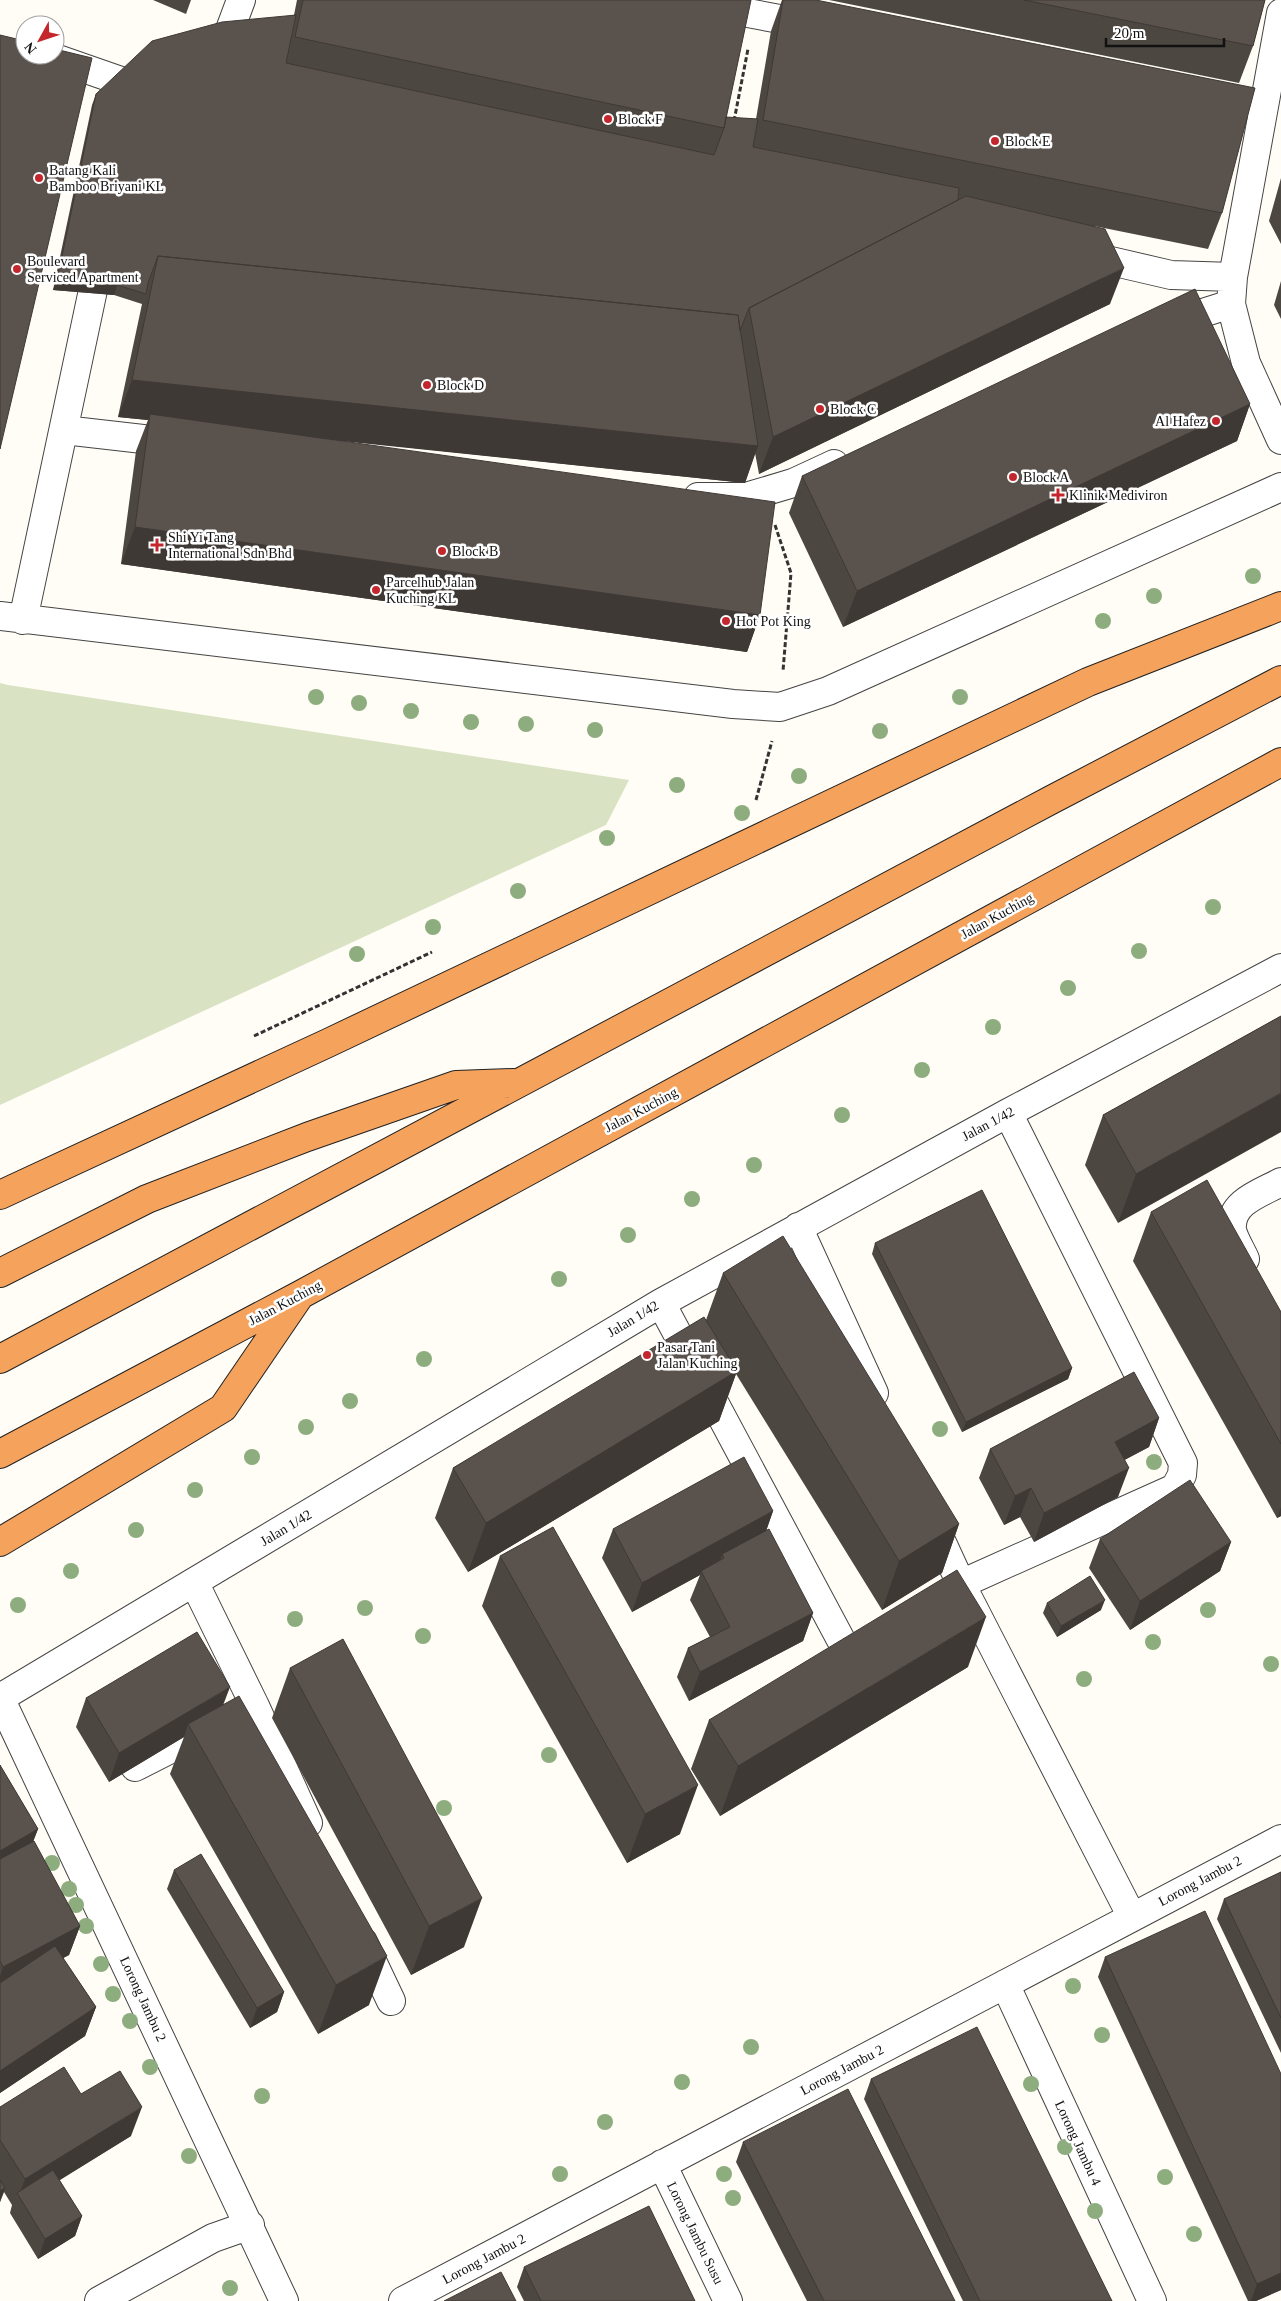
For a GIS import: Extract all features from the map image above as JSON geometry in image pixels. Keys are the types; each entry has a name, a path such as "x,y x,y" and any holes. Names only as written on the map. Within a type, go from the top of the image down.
{"highway":[{"path":"0,1196 328,1043 1088,682 1281,606"},
{"path":"0,1359 1051,800 1281,680"},
{"name":"Jalan Kuching","path":"0,1454 300,1295 1281,762"},
{"path":"0,1273 146,1199 307,1137 456,1085 521,1082"},
{"path":"0,1542 223,1408 300,1295"}],"street":[{"path":"189,68 228,35 241,0"},
{"path":"678,0 833,29"},
{"path":"1281,13 1233,277 1232,304 1246,364 1281,440"},
{"path":"65,60 147,82 129,114"},
{"path":"1185,91 1264,105"},
{"path":"104,236 64,430 11,618 733,704 780,707 828,691 1281,487"},
{"path":"1060,250 1171,275 1233,277"},
{"path":"1146,330 1232,304"},
{"path":"64,430 202,445"},
{"path":"674,495 694,497 746,496 793,483 855,454"},
{"name":"Jalan 1/42","path":"0,1698 661,1302 798,1226 1281,968"},
{"path":"961,1584 1175,1488 1182,1475 1183,1463 1008,1113"},
{"path":"1257,1284 1232,1232 1233,1217 1240,1205 1281,1182"},
{"path":"798,1226 884,1414"},
{"path":"661,1302 841,1640"},
{"path":"920,1494 961,1584 1132,1917"},
{"path":"194,1582 255,1706 320,1848"},
{"name":"Lorong Jambu 2","path":"0,1698 250,2224 284,2301"},
{"path":"135,1767 255,1706"},
{"name":"Lorong Jambu 2","path":"403,2301 1281,1839"},
{"path":"353,1920 391,2001"},
{"name":"Lorong Jambu 4","path":"1005,1984 1152,2301"},
{"name":"Lorong Jambu Susu","path":"662,2164 728,2301"},
{"path":"99,2301 213,2238 250,2224"}],"path":[{"path":"733,126 754,15"},
{"path":"749,803 758,799 780,707 791,573 765,491"},
{"path":"252,1037 440,948"}],"green space":[{"path":"0,683 629,780 606,825 0,1105"}],"building":[{"name":"Block F","path":"303,0 751,0 724,128 295,37"},
{"name":"Block E","path":"783,0 816,0 1255,88 1222,213 763,120"},
{"path":"1024,0 1265,0 1253,46"},
{"path":"296,15 286,63 714,155 726,117 758,119 753,147 959,188 958,200 749,308 740,331 738,315 158,256 146,294 117,285 57,280 96,94 152,41 222,22"},
{"path":"0,35 15,39 15,65 65,65 65,51 92,58 0,449"},
{"name":"Block C","path":"966,196 1105,229 1124,268 773,437 749,308"},
{"name":"Block D","path":"158,256 738,315 758,446 132,380"},
{"name":"Block A","path":"1195,289 1250,404 857,591 802,476"},
{"name":"Block B","path":"150,414 775,502 760,615 135,527"},
{"path":"1281,1016 1281,1093 1136,1174 1103,1115"},
{"path":"1207,1180 1281,1312 1281,1444 1151,1212"},
{"path":"982,1190 1072,1368 966,1422 875,1243"},
{"path":"783,1236 959,1524 899,1561 723,1273"},
{"path":"704,1317 737,1371 486,1523 453,1468"},
{"path":"1134,1372 1159,1418 1115,1442 1129,1468 1044,1513 1031,1488 1015,1496 990,1449"},
{"path":"744,1457 773,1511 642,1583 613,1529"},
{"path":"1190,1480 1231,1542 1140,1601 1100,1539"},
{"path":"553,1527 698,1785 645,1814 500,1556"},
{"path":"769,1529 813,1613 700,1672 688,1648 730,1627 701,1571 724,1558 722,1554"},
{"path":"957,1570 986,1617 738,1766 709,1720"},
{"path":"1090,1576 1105,1600 1061,1626 1047,1603"},
{"path":"197,1632 230,1687 119,1753 86,1698"},
{"path":"343,1639 482,1898 429,1926 290,1668"},
{"path":"239,1696 387,1956 336,1985 188,1724"},
{"path":"0,1765 38,1829 0,1851"},
{"path":"34,1841 80,1926 3,1967 0,1961 0,1859"},
{"path":"201,1854 284,1992 257,2008 174,1870"},
{"path":"1281,1872 1281,2018 1224,1899"},
{"path":"1205,1911 1281,2074 1281,2273 1257,2284 1105,1957"},
{"path":"55,1946 96,2007 0,2071 0,1983"},
{"path":"977,2027 1112,2301 980,2301 871,2079"},
{"path":"64,2067 81,2094 120,2071 142,2107 25,2179 0,2140 0,2107"},
{"path":"848,2089 955,2301 824,2301 743,2142"},
{"path":"53,2170 82,2216 45,2239 17,2193"},
{"path":"0,2180 5,2188 0,2191"},
{"path":"649,2206 695,2301 541,2301 524,2267"},
{"path":"501,2272 516,2301 444,2301"}],"place":[{"name":"Block F","path":"608,119"},
{"name":"Block E","path":"995,141"},
{"name":"Batang Kali Bamboo Briyani KL","path":"39,178"},
{"name":"Boulevard Serviced Apartment","path":"17,269"},
{"name":"Block D","path":"427,385"},
{"name":"Block C","path":"820,409"},
{"name":"Al Hafez","path":"1216,421"},
{"name":"Block A","path":"1013,477"},
{"name":"Klinik Mediviron","path":"1058,495"},
{"name":"Shi Yi Tang International Sdn Bhd","path":"157,545"},
{"name":"Block B","path":"442,551"},
{"name":"Parcelhub Jalan Kuching KL","path":"376,590"},
{"name":"Hot Pot King","path":"726,621"},
{"name":"Pasar Tani Jalan Kuching","path":"647,1355"}]}
